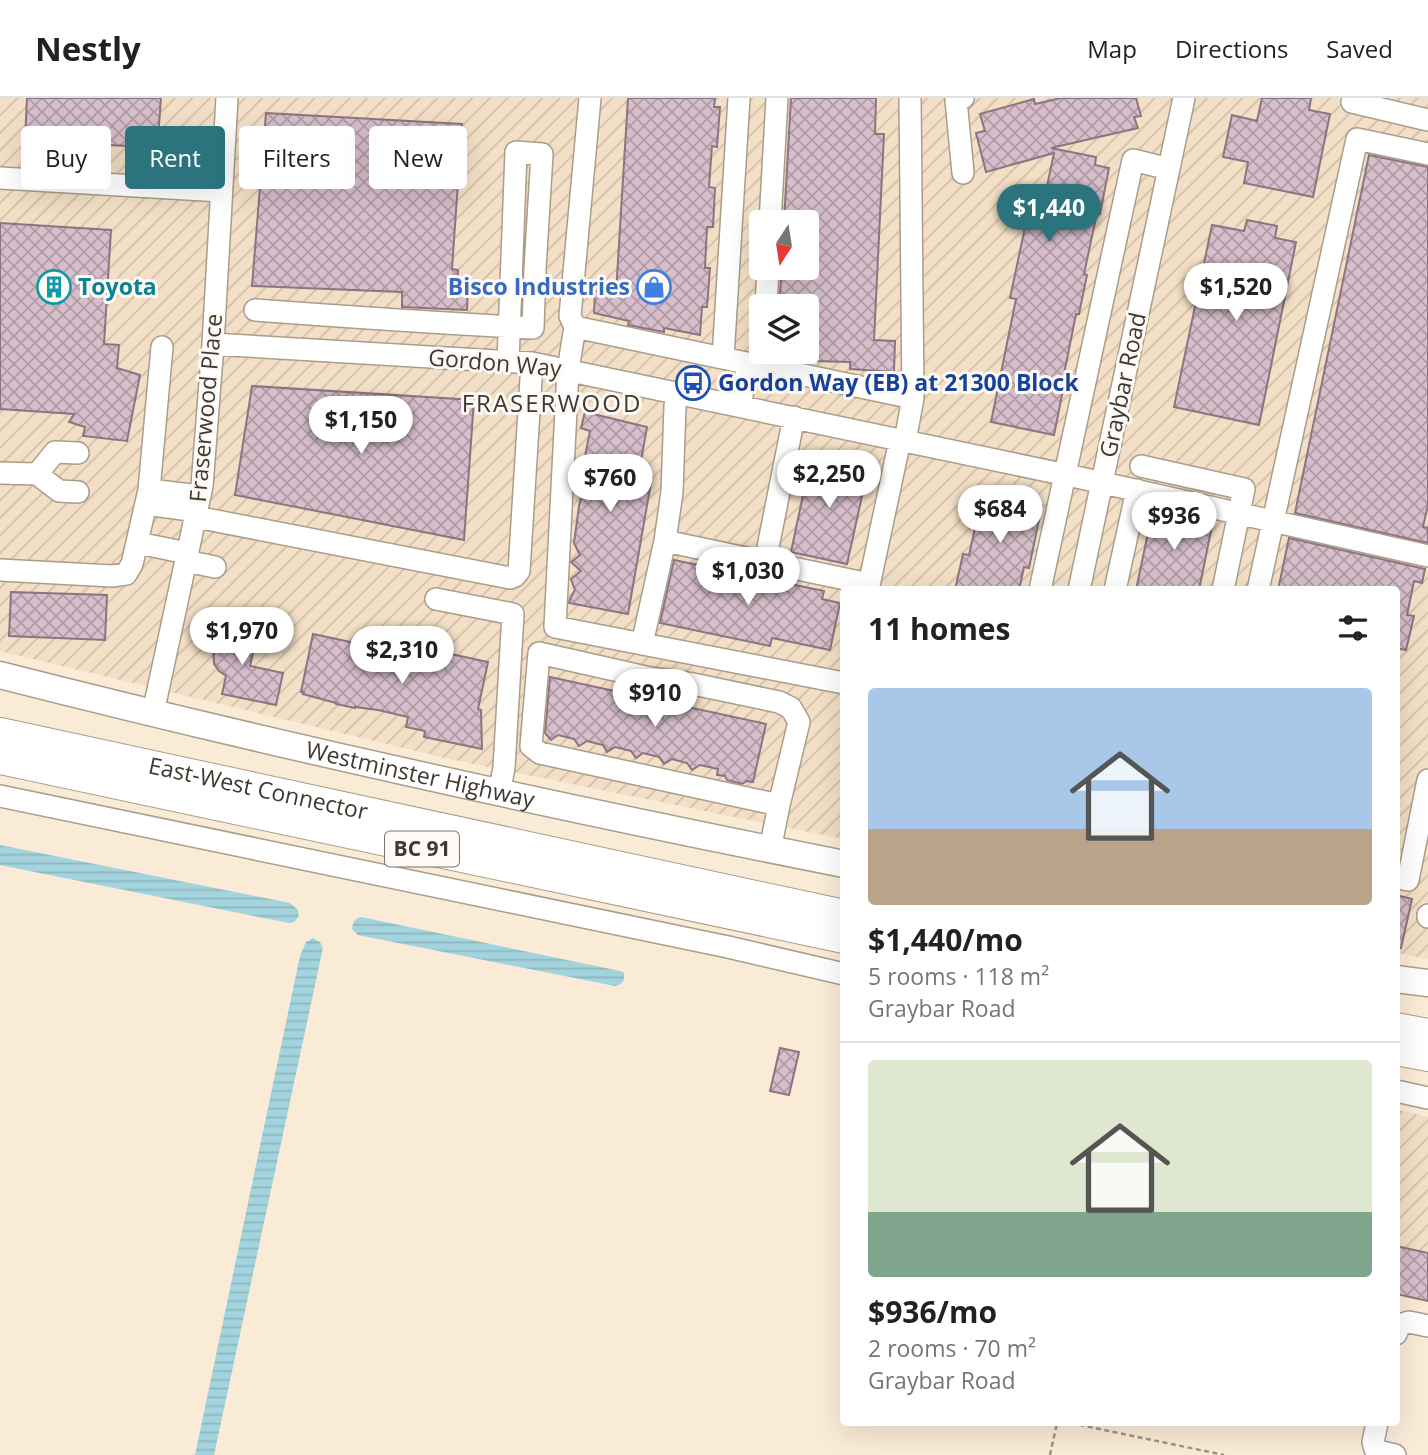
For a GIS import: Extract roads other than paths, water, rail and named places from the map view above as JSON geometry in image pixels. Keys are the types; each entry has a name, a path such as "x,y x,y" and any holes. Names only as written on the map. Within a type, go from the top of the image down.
{"highway":[{"path":"0,716 133,762"},
{"name":"East-West Connector","path":"0,733 840,914"},
{"name":"East-West Connector","path":"0,759 840,937"},
{"path":"1400,1029 1428,1034"},
{"path":"1400,1051 1428,1056"}],"main road":[{"name":"Westminster Highway","path":"0,675 499,792 840,863"},
{"path":"1400,980 1428,983"}],"street":[{"name":"Fraserwood Place","path":"153,713 202,486 227,98"},
{"path":"590,98 570,316 575,327 568,370 555,627 840,682"},
{"path":"723,358 739,98"},
{"path":"771,210 777,98"},
{"path":"868,586 913,398 910,98"},
{"name":"Graybar Road","path":"1080,586 1184,98"},
{"path":"1353,98 1352,102 1428,120"},
{"path":"958,99 962,173"},
{"path":"1259,586 1357,139 1428,154"},
{"path":"255,310 392,320 508,327 533,328 542,154 516,152 508,327 508,362"},
{"path":"1041,586 1133,160 1169,169"},
{"path":"0,178 221,191"},
{"path":"390,354 392,320"},
{"path":"575,327 723,358 749,360"},
{"name":"Gordon Way","path":"212,344 532,363 1065,474 1428,556"},
{"path":"0,570 113,576 126,574 138,543 147,497 162,347"},
{"path":"147,497 509,579 519,571 532,363"},
{"path":"740,406 757,364"},
{"path":"771,364 913,398"},
{"path":"642,644 665,541 672,492 677,393"},
{"path":"765,562 794,417"},
{"path":"37,474 55,453 78,453"},
{"path":"1140,466 1244,489 1224,586"},
{"path":"0,473 37,474 59,491 78,492"},
{"path":"1116,586 1137,490"},
{"path":"665,541 864,586"},
{"path":"138,543 215,567"},
{"path":"436,599 513,614 504,768 499,792"},
{"path":"770,850 799,722 791,708 779,702 650,678 539,653 531,746 540,753 779,805"},
{"path":"1400,878 1408,880 1428,780"},
{"path":"0,796 716,944 840,973"},
{"path":"1400,1092 1428,1098"},
{"path":"1400,1327 1409,1322 1428,1326"},
{"path":"1376,1426 1373,1441 1375,1448 1395,1455"}],"water":[{"path":"0,845 290,903 298,910 299,916 289,923 0,865"},
{"path":"361,917 620,971 624,973 624,980 615,986 358,935 352,927 355,920"},
{"path":"313,938 320,942 323,948 214,1455 195,1455 300,956 306,942"}],"place":[{"name":"Toyota","path":"54,287"},
{"name":"Bisco Industries","path":"654,287"},
{"name":"Gordon Way (EB) at 21300 Block","path":"693,383"}],"district":[{"name":"FRASERWOOD","path":"552,404"}]}
